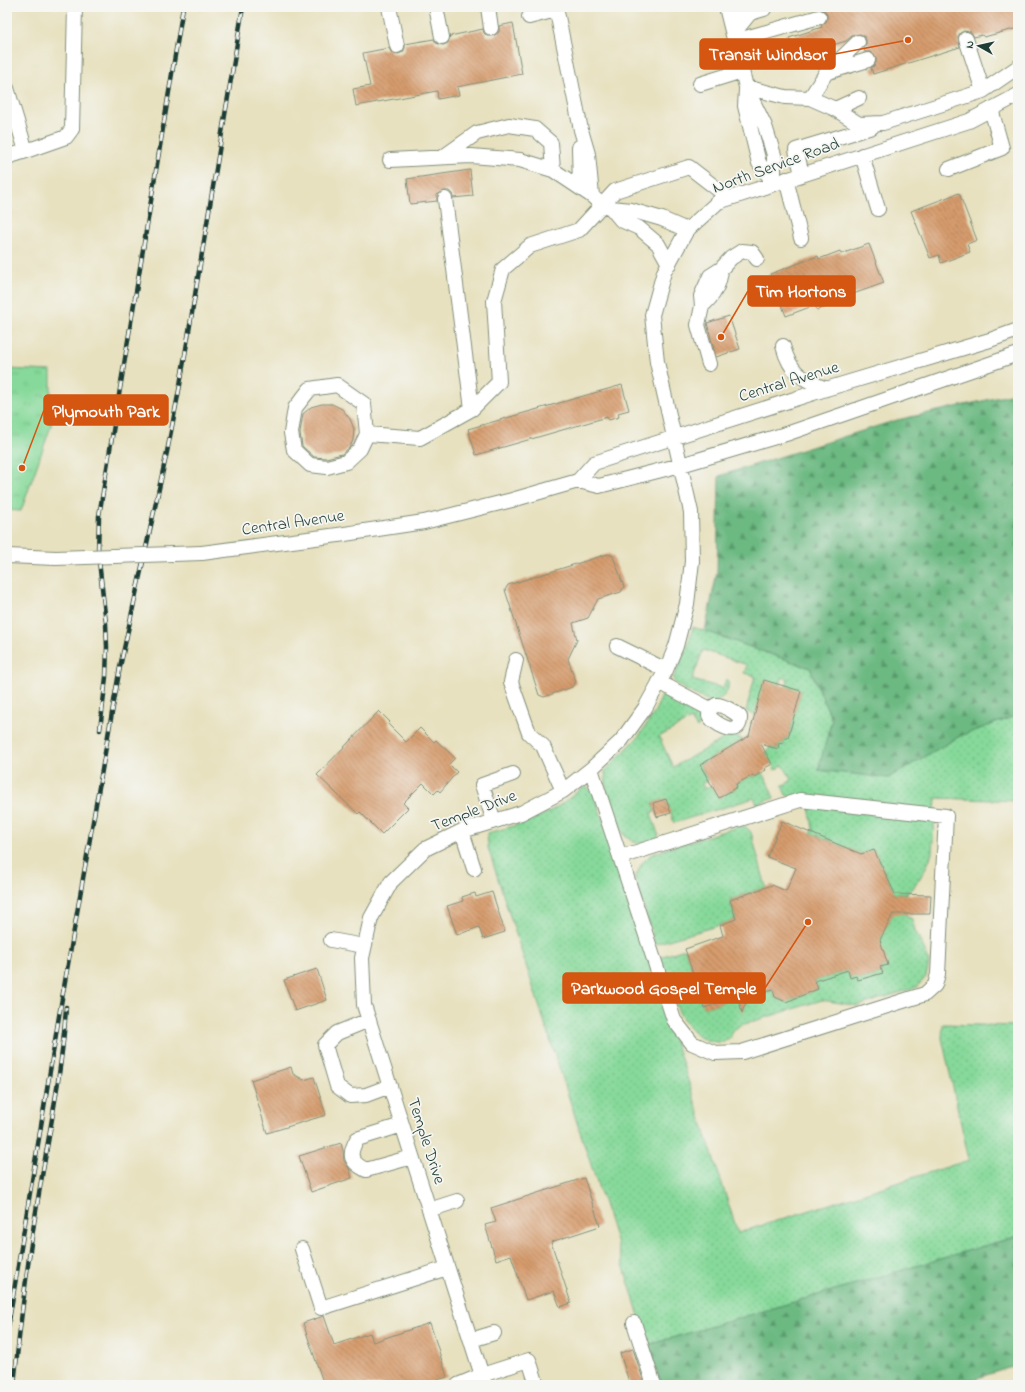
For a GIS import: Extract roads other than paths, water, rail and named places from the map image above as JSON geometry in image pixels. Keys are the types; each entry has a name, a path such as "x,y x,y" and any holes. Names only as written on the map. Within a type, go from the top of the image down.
{"street":[{"path":"7,157 66,137 72,129 75,7"},
{"path":"389,7 397,46"},
{"path":"436,7 442,37"},
{"path":"488,7 491,28"},
{"path":"742,7 728,13 746,87 745,106 759,163 780,181 801,238"},
{"path":"529,17 556,9 581,130 601,203"},
{"path":"734,38 750,13 764,9"},
{"path":"734,38 819,17"},
{"path":"966,39 984,91"},
{"path":"810,98 826,72 858,42"},
{"path":"826,72 868,60"},
{"path":"802,174 796,150 984,91 1018,67"},
{"path":"700,84 742,71"},
{"path":"746,87 785,97 810,98 859,124 884,123"},
{"path":"7,88 26,151"},
{"name":"North Service Road","path":"674,437 657,362 652,316 664,272 688,230 718,202 969,121 1018,95"},
{"path":"835,110 859,98"},
{"path":"949,169 1002,148 991,109"},
{"path":"443,158 477,133 510,125 535,129 551,143 553,170"},
{"path":"580,188 579,146 581,130"},
{"path":"862,155 878,209"},
{"path":"390,160 470,156 520,160 553,170 601,203 621,220 639,228 658,244 669,264"},
{"path":"367,434 420,438 472,409 499,382 494,301 503,269 530,246 579,230 601,203 614,191 689,167 728,198"},
{"path":"445,200 472,409"},
{"path":"601,203 662,219 688,230"},
{"path":"709,364 698,325 702,306 701,296 710,276 721,269 731,258 742,252 752,252 757,259"},
{"name":"Central Avenue","path":"578,481 594,462 826,389 990,340 1018,330"},
{"path":"783,346 785,355 796,373 808,381 826,389"},
{"name":"Central Avenue","path":"7,556 56,558 202,553 424,522 512,500 578,481 599,486 681,465 790,433 1018,354"},
{"path":"337,385 364,404 367,434 360,448 346,462 327,467 310,465 294,450 291,433 295,408 310,389 337,385"},
{"name":"Temple Drive","path":"483,1380 364,1005 362,958 364,946 371,918 391,882 425,850 462,831 521,814 563,791 591,769 621,741 645,708 663,676 676,646 686,604 692,561 691,512 674,437"},
{"path":"617,646 710,709"},
{"path":"516,660 511,682 526,726 529,733 543,746 563,791"},
{"path":"591,769 674,1020 692,1043 715,1052 742,1052 925,994 935,985 938,974 946,816 800,800 621,857"},
{"path":"494,821 482,786 514,774"},
{"path":"462,831 474,869"},
{"path":"330,940 364,946"},
{"path":"369,1020 337,1033 325,1045 337,1086 350,1096 366,1094 390,1086"},
{"path":"402,1125 357,1140 352,1148 352,1158 358,1166 366,1170 412,1156"},
{"path":"429,1210 457,1201"},
{"path":"302,1249 321,1308 447,1268"},
{"path":"634,1324 654,1385"},
{"path":"471,1340 494,1333"},
{"path":"458,1385 483,1380 529,1360 537,1385"}],"railway":[{"path":"100,730 106,677 107,647 106,623 98,552 99,516 183,7"},
{"path":"7,1333 60,1010 120,667 167,452 180,385 243,7"},
{"path":"14,1385 27,1272 58,1082 66,1007"}],"place":[{"name":"Transit Windsor","path":"908,40"},
{"name":"Tim Hortons","path":"721,337"},
{"name":"Plymouth Park","path":"22,468"},
{"name":"Parkwood Gospel Temple","path":"808,922"}]}
